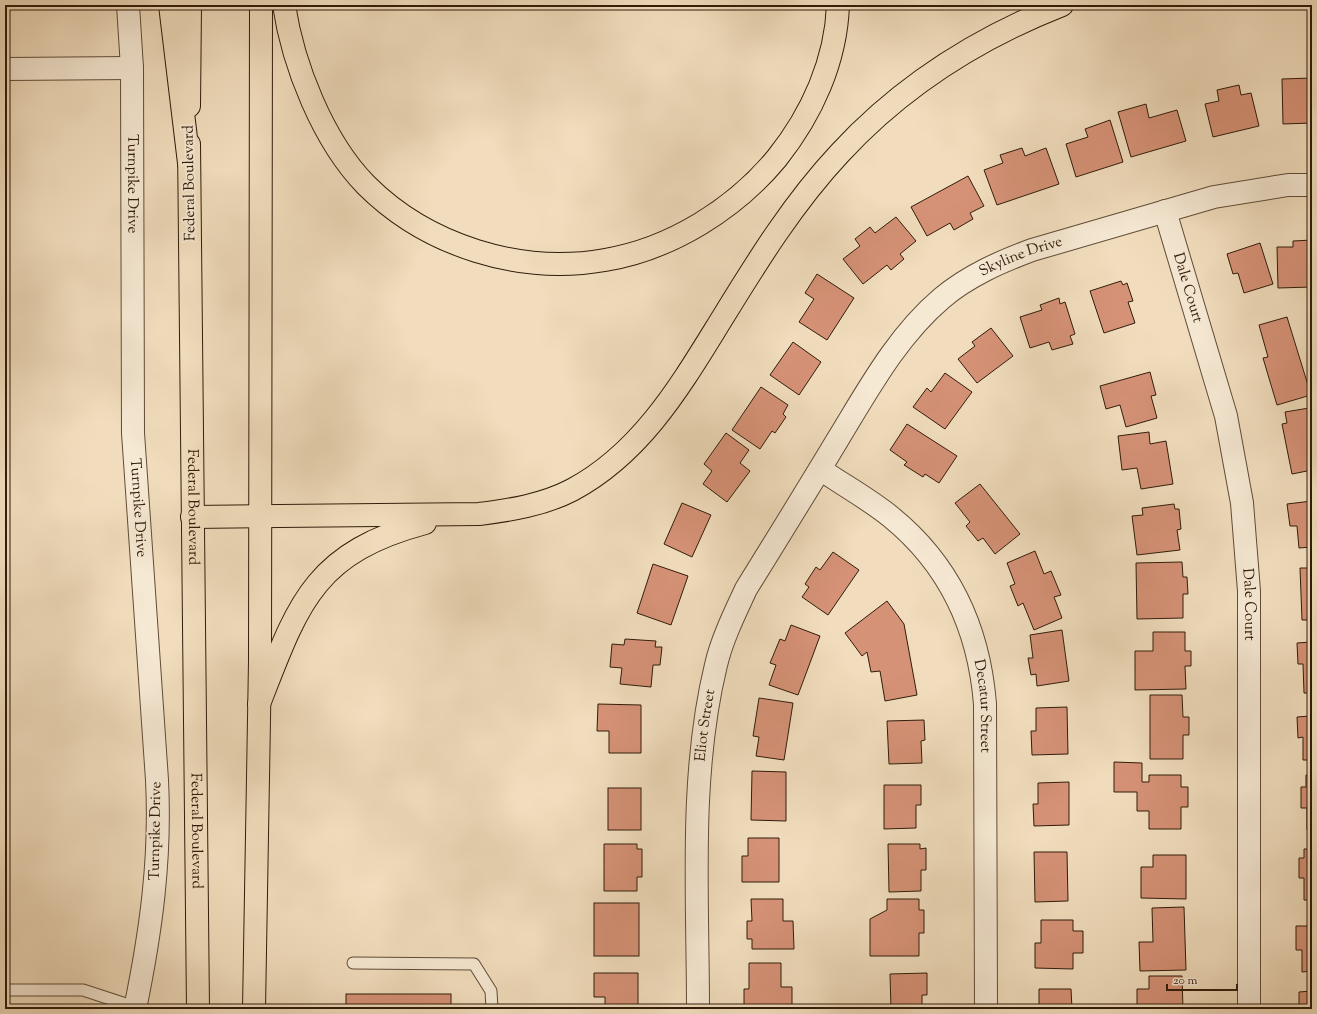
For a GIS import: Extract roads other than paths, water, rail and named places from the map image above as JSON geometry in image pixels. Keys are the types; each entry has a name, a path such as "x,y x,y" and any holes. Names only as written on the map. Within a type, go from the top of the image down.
{"main road":[{"path":"170,5 189,163"},
{"name":"Federal Boulevard","path":"190,5 189,163 198,1009"},
{"path":"254,1009 259,704 261,5"},
{"path":"284,5 293,48 303,80 337,147 365,184 390,207 420,228 451,242 487,254 535,263 572,263 605,260 638,252 671,239 720,212 763,175 793,138 808,113 823,78 837,23 838,5"},
{"path":"192,517 456,516 497,512 526,507 570,491 605,468 638,440 664,408 768,247 807,192 840,153 876,117 936,71 980,43 1062,5"},
{"path":"259,704 293,620 314,587 330,569 363,545 384,536 406,528 456,516"}],"street":[{"name":"Turnpike Drive","path":"128,5 132,68 133,432 159,827 152,915 135,1008"},
{"path":"5,69 132,68"},
{"name":"Skyline Drive","path":"820,469 878,374 907,334 921,317 942,298 966,281 1006,260 1032,250 1165,211 1235,192 1288,186 1312,186"},
{"name":"Dale Court","path":"1165,211 1226,416 1242,503 1247,547 1250,662 1249,1009"},
{"name":"Eliot Street","path":"698,1009 698,840 700,771 704,732 716,664 733,617 746,589 820,469"},
{"name":"Decatur Street","path":"820,469 890,516 930,555 951,585 967,618 973,636 983,677 985,704 986,1009"}],"lane":[{"path":"353,963 474,964 491,991 492,1009"},
{"path":"5,990 83,990 135,1008"}]}
